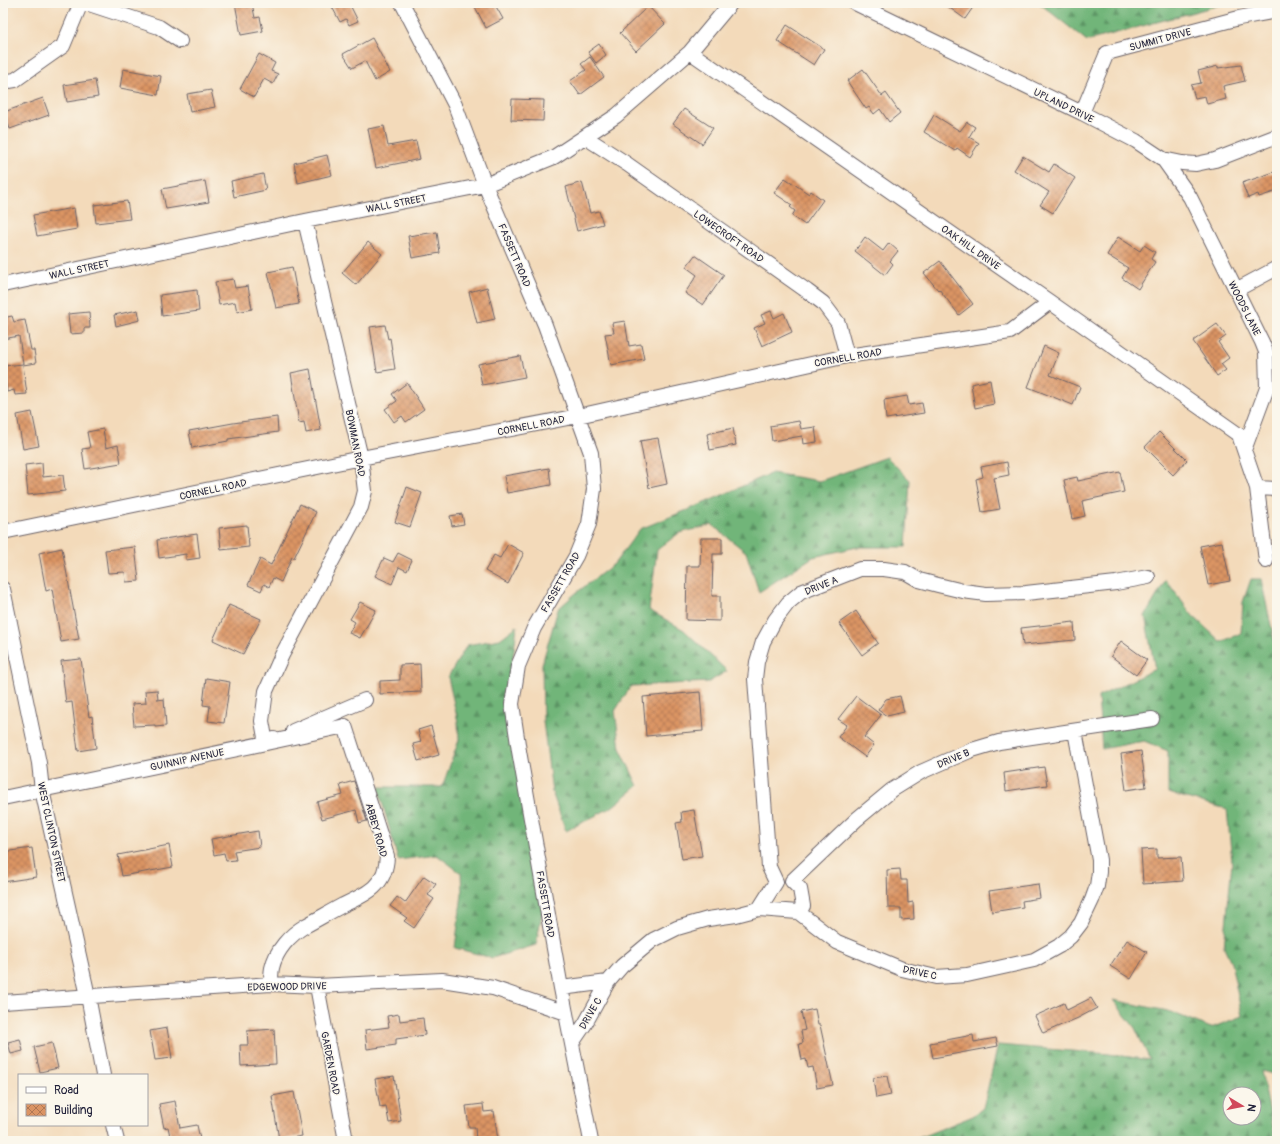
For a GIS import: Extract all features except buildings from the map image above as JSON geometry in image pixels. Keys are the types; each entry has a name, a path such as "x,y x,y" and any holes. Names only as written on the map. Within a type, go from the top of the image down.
{"street":[{"path":"3,82 15,80 63,46 81,3"},
{"path":"86,3 159,27 180,41"},
{"name":"FASSETT ROAD","path":"402,3 455,105 485,185 545,324 591,453 594,489 589,524 576,556 534,628 518,666 512,704 561,988 591,1141"},
{"name":"WALL STREET","path":"3,285 305,221 485,185 554,157 616,116 690,52 731,3"},
{"name":"UPLAND DRIVE","path":"855,3 1082,113 1136,141 1163,159 1196,164 1215,160 1277,136"},
{"name":"SUMMIT DRIVE","path":"1082,113 1107,53 1239,18 1277,11"},
{"name":"OAK HILL DRIVE","path":"690,52 1239,435 1244,450"},
{"name":"LOWECROFT ROAD","path":"585,137 627,164 808,291 822,303 838,323 847,356"},
{"name":"WOODS LANE","path":"1163,159 1190,197 1266,352 1267,388 1244,450"},
{"name":"BOWMAN ROAD","path":"266,743 262,721 266,691 282,655 361,507 365,491 361,458 305,221"},
{"path":"1236,290 1277,268"},
{"name":"CORNELL ROAD","path":"3,532 361,458 578,416 847,356 1010,332 1050,302"},
{"path":"1244,450 1257,488 1266,561"},
{"path":"1257,488 1277,489"},
{"name":"DRIVE A","path":"776,882 769,867 755,679 757,662 763,642 774,620 788,603 801,592 860,569 884,569 905,572 919,580 962,591 986,594 1116,583 1148,577"},
{"name":"WEST CLINTON STREET","path":"3,589 39,763 42,790 88,996 103,1074"},
{"name":"GUINNIP AVENUE","path":"3,798 266,743 365,700"},
{"name":"DRIVE B","path":"792,881 857,818 892,790 921,772 972,750 999,742 1152,719"},
{"name":"ABBEY ROAD","path":"266,743 345,726 387,856 383,874 372,890 295,932 285,943 272,968 271,984"},
{"name":"DRIVE C","path":"572,1043 585,1024 608,982 622,966 654,940 677,928 708,919 736,915 758,909 798,912 837,942 902,968 936,977 967,975 1034,960 1059,946 1071,936 1088,911 1099,872 1099,860 1075,731"},
{"path":"758,909 776,882 792,881 800,890 803,906 798,912"},
{"name":"EDGEWOOD DRIVE","path":"3,1002 271,984 317,986 442,980 493,988 566,1013"},
{"name":"DRIVE C","path":"561,988 608,982"},
{"name":"GARDEN ROAD","path":"317,986 346,1141"},
{"path":"113,1126 117,1141"}],"green space":[{"path":"1039,3 1227,3 1087,41"},
{"path":"887,457 910,480 906,547 857,547 813,557 759,592 746,552 712,525 679,533 657,550 649,610 684,630 727,671 709,682 631,686 615,711 620,748 638,786 612,807 566,831 552,792 543,721 542,664 558,609 614,564 640,529 772,473 820,481"},
{"path":"1251,579 1261,579 1277,653 1277,1075 1261,1071 1276,1141 911,1141 973,1116 983,1108 998,1045 1109,1054 1150,1060 1135,1028 1113,1000 1168,1011 1211,1028 1242,1016 1231,962 1224,947 1232,862 1227,809 1168,793 1168,751 1144,741 1102,749 1098,697 1155,669 1145,616 1166,580 1192,615 1221,642 1241,633 1243,602"},
{"path":"517,626 507,706 543,908 536,945 492,958 455,948 462,894 461,873 437,855 398,860 378,787 442,787 459,740 458,722 448,677 467,645 500,639"}]}
